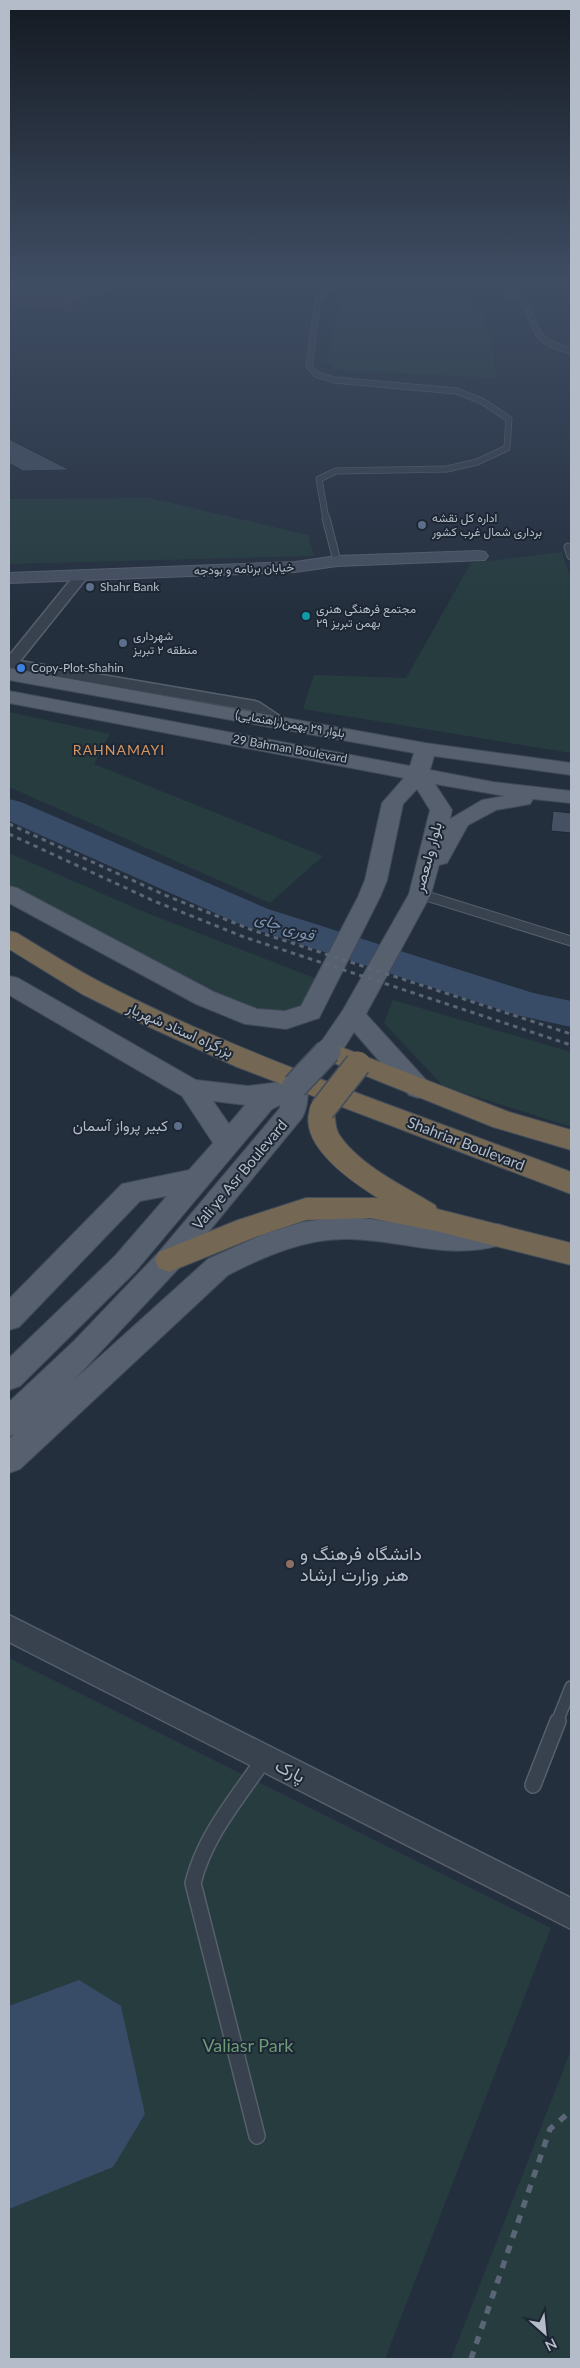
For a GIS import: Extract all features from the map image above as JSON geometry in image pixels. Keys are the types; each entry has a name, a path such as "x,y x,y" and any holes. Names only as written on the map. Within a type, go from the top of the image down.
{"highway":[{"name":"بزرگراه استاد شهریار","path":"9,939 91,988 143,1014 246,1060 571,1183"},
{"path":"328,1051 502,1120 571,1140"},
{"path":"358,1064 322,1110 322,1130 338,1153 356,1169 436,1220"},
{"path":"169,1260 248,1228 306,1209 370,1207 436,1220 571,1254"}],"main road":[{"name":"بلوار ٢٩ بهمن(راهنمایی)","path":"9,668 278,722 425,749 571,769"},
{"name":"29 Bahman Boulevard","path":"9,698 493,788 571,797"},
{"path":"9,893 206,998 254,1018 286,1020 310,1012 369,897 376,880 393,803 419,774 425,749"},
{"name":"بلوار ولىعصر","path":"296,1086 328,1051 352,1015 415,903 441,810 419,774"},
{"path":"415,903 459,821 490,805 549,795"},
{"path":"9,984 191,1089 248,1096 265,1094 296,1086"},
{"path":"352,1015 418,1088"},
{"name":"Vali ye Asr Boulevard","path":"9,1377 124,1264 264,1102 296,1086"},
{"name":"Vali ye Asr Boulevard","path":"9,1422 85,1350 169,1260 293,1112 296,1086"},
{"path":"191,1089 227,1143"},
{"path":"9,1318 132,1192 196,1179"},
{"path":"9,1459 119,1360 218,1267 257,1248 298,1235 335,1228 377,1229 443,1240 498,1236"}],"street":[{"name":"خیابان برنامه و بودجه","path":"9,578 295,568 337,561 479,556"},
{"path":"9,668 82,575"},
{"name":"پارک","path":"9,1628 571,1914"}],"lane":[{"path":"337,561 328,531 319,479 336,471 447,469 477,462 507,448 509,419 482,401 456,391 444,390"},
{"path":"568,547 571,556"},
{"path":"415,903 571,941"},
{"path":"533,1785 571,1686"},
{"path":"257,2136 193,1883 195,1872 210,1839 265,1758"}],"green space":[{"path":"150,498 308,535 314,556 9,564 9,499"},
{"path":"562,552 571,580 571,753 303,709 314,675 406,678 471,563"},
{"path":"9,712 110,734 94,764 323,856 270,903 9,787"},
{"path":"9,853 147,913 325,982 307,1004 288,1012 268,1012 228,999 9,887"},
{"path":"393,1000 571,1052 571,1127 443,1086 384,1023"},
{"name":"Valiasr Park","path":"9,1658 551,1928 385,2359 9,2359"},
{"path":"571,2050 571,2359 451,2359"}],"water":[{"path":"79,1980 121,2006 145,2114 113,2167 9,2209 9,2006"}],"building":[{"path":"9,439 70,470 23,471 9,463"},
{"path":"553,811 571,813 571,833 551,831"}],"waterway":[{"name":"قوری چای","path":"9,809 255,917 530,1006 571,1014"}],"railway":[{"path":"12,825 9,824 167,896 252,930 571,1034"},
{"path":"9,834 154,901 244,937 571,1045"},
{"path":"471,2359 550,2129 571,2111"}],"place":[{"name":"اداره کل نقشه برداری شمال غرب کشور","path":"422,525"},
{"name":"Shahr Bank","path":"90,587"},
{"name":"مجتمع فرهنگی هنری ۲۹ بهمن تبریز","path":"306,616"},
{"name":"شهرداری منطقه ۲ تبریز","path":"123,643"},
{"name":"Copy-Plot-Shahin","path":"21,668"},
{"name":"کبیر پرواز آسمان","path":"178,1126"},
{"name":"دانشگاه فرهنگ و هنر وزارت ارشاد","path":"290,1564"}],"district":[{"name":"RAHNAMAYI","path":"119,750"}]}
